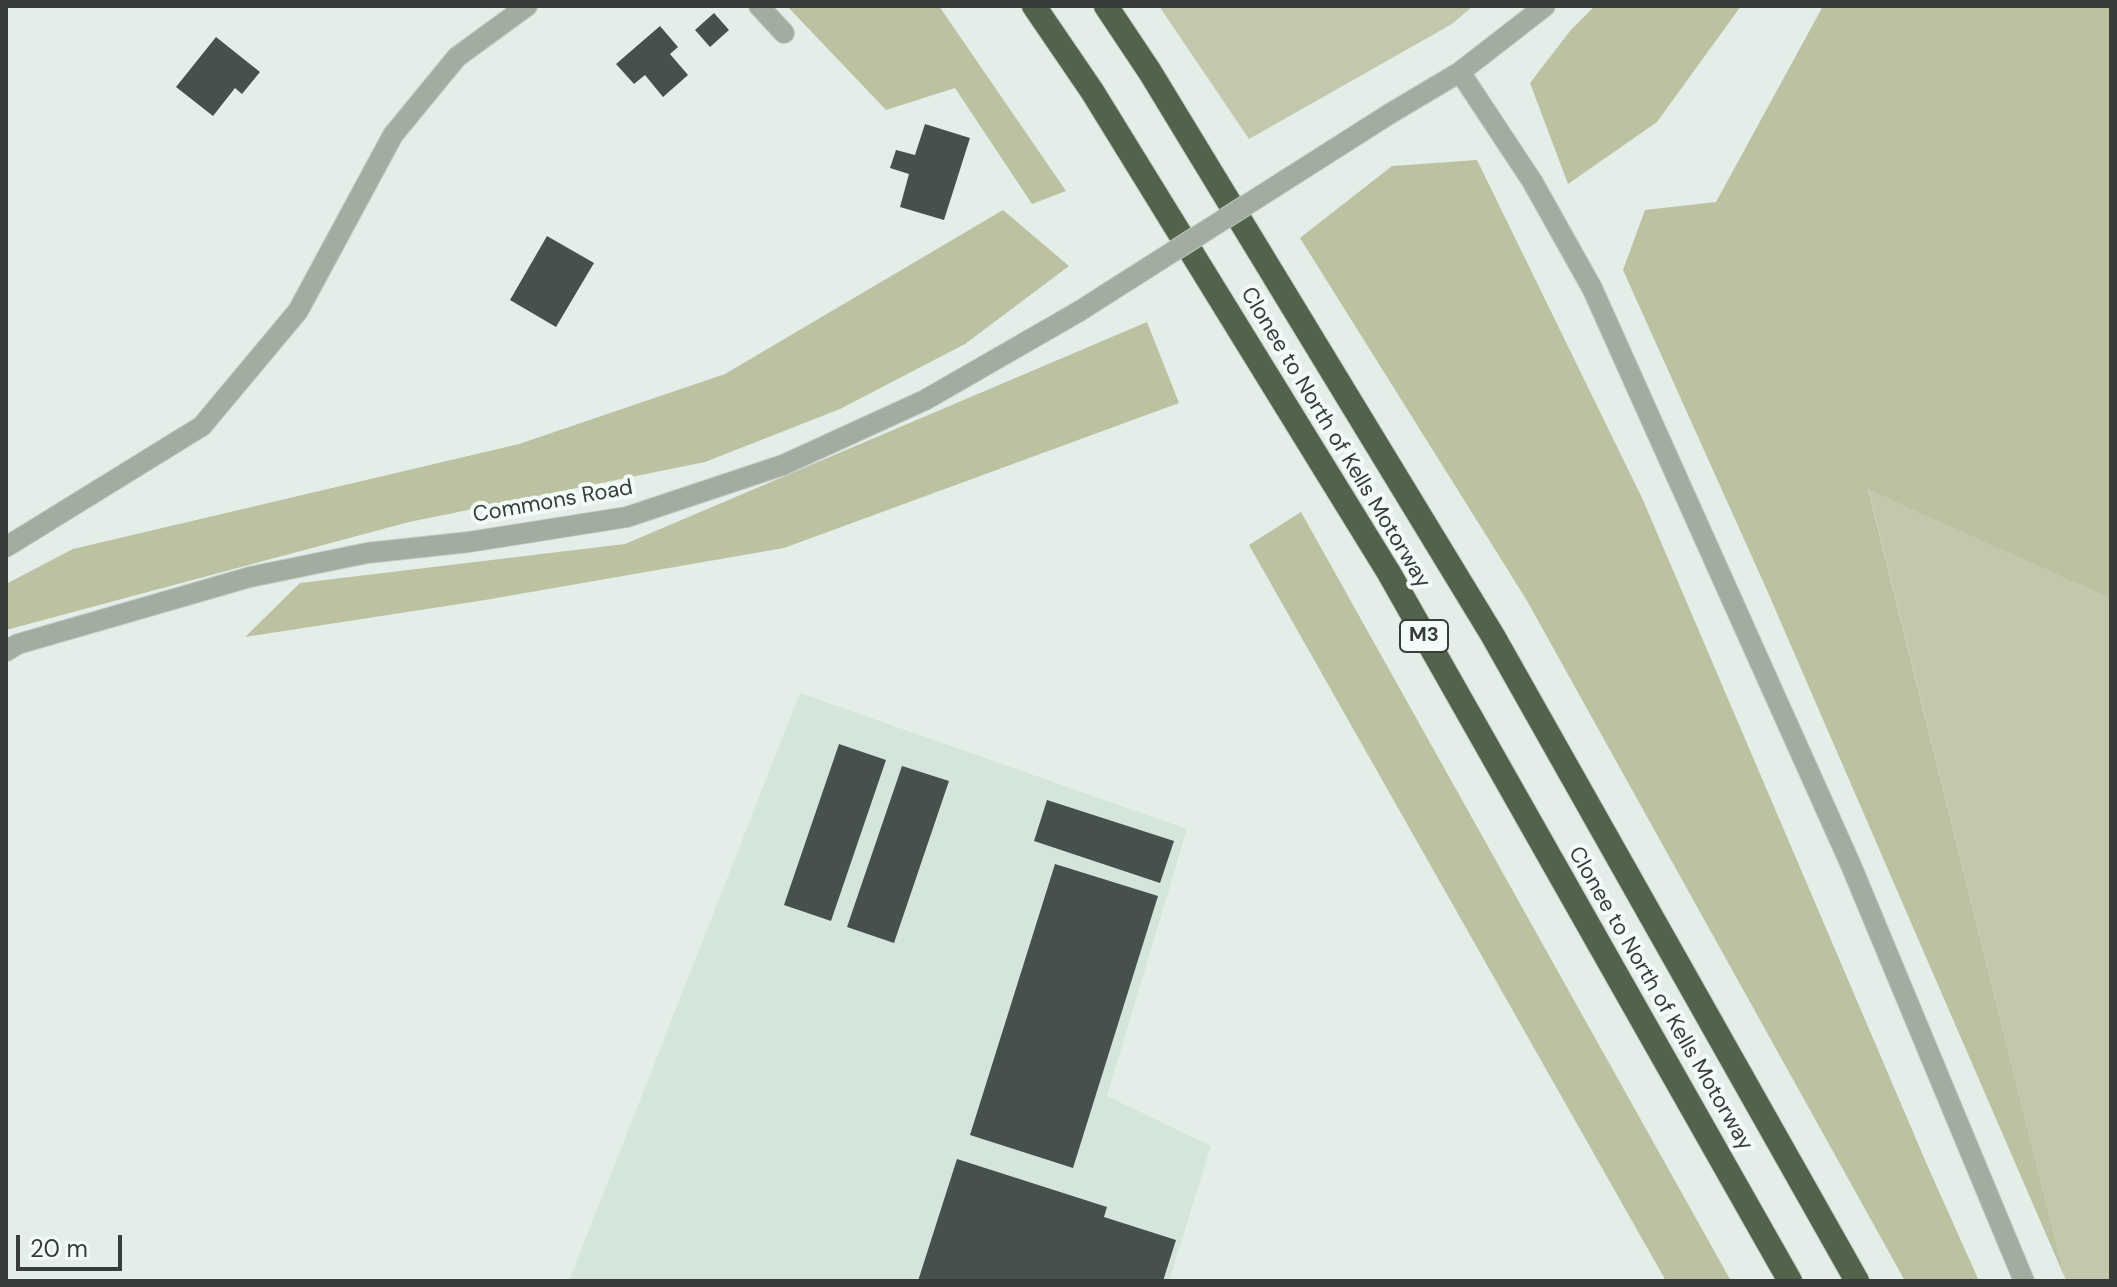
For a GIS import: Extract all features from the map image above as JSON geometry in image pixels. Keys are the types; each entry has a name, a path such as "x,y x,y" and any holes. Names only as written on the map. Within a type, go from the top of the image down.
{"highway":[{"name":"Clonee to North of Kells Motorway","path":"1034,6 1092,91 1389,573 1790,1281"},
{"name":"Clonee to North of Kells Motorway","path":"1106,6 1150,72 1493,636 1857,1281"}],"street":[{"path":"6,547 202,426 298,311 393,135 457,57 527,6"},
{"path":"759,6 784,33"},
{"name":"Commons Road","path":"6,651 18,644 250,577 367,553 469,542 627,517 783,465 925,400 1078,312 1460,72 1545,6"},
{"path":"1460,72 1532,181 1592,288 1850,863 2024,1281"}],"shaded area":[{"path":"1159,6 1473,6 1452,24 1249,139"},
{"path":"1868,488 2111,599 2111,1281 2067,1281 2065,1278"},
{"path":"800,693 1187,829 1107,1096 1211,1146 1169,1281 569,1281"}],"green space":[{"path":"787,6 939,6 1066,191 1032,204 955,88 886,110"},
{"path":"1595,6 1741,6 1657,122 1568,184 1530,83 1570,31"},
{"path":"1823,6 2111,6 2111,599 1868,489 2065,1278 1766,588 1623,270 1645,210 1716,202"},
{"path":"1477,160 1643,500 1979,1281 1905,1281 1526,599 1300,238 1392,166"},
{"path":"1003,210 1069,266 965,344 840,409 705,462 409,522 6,630 6,584 73,549 519,444 725,374"},
{"path":"1147,322 1179,403 784,548 485,600 245,637 300,583 625,544"},
{"path":"1301,512 1731,1281 1666,1281 1249,545"}],"building":[{"path":"714,13 729,30 710,47 695,30"},
{"path":"660,26 678,47 670,54 688,75 663,97 645,75 634,84 616,64"},
{"path":"216,37 260,72 242,94 235,88 213,116 176,87"},
{"path":"925,124 970,138 944,220 900,207 909,174 890,168 896,150 915,155"},
{"path":"547,236 594,263 556,327 510,300"},
{"path":"839,744 886,760 831,921 784,905"},
{"path":"902,766 949,781 894,943 847,927"},
{"path":"1047,800 1174,841 1160,883 1034,841"},
{"path":"1055,864 1158,896 1073,1168 970,1135"},
{"path":"957,1159 1107,1207 1104,1217 1176,1240 1163,1281 918,1281"}]}
